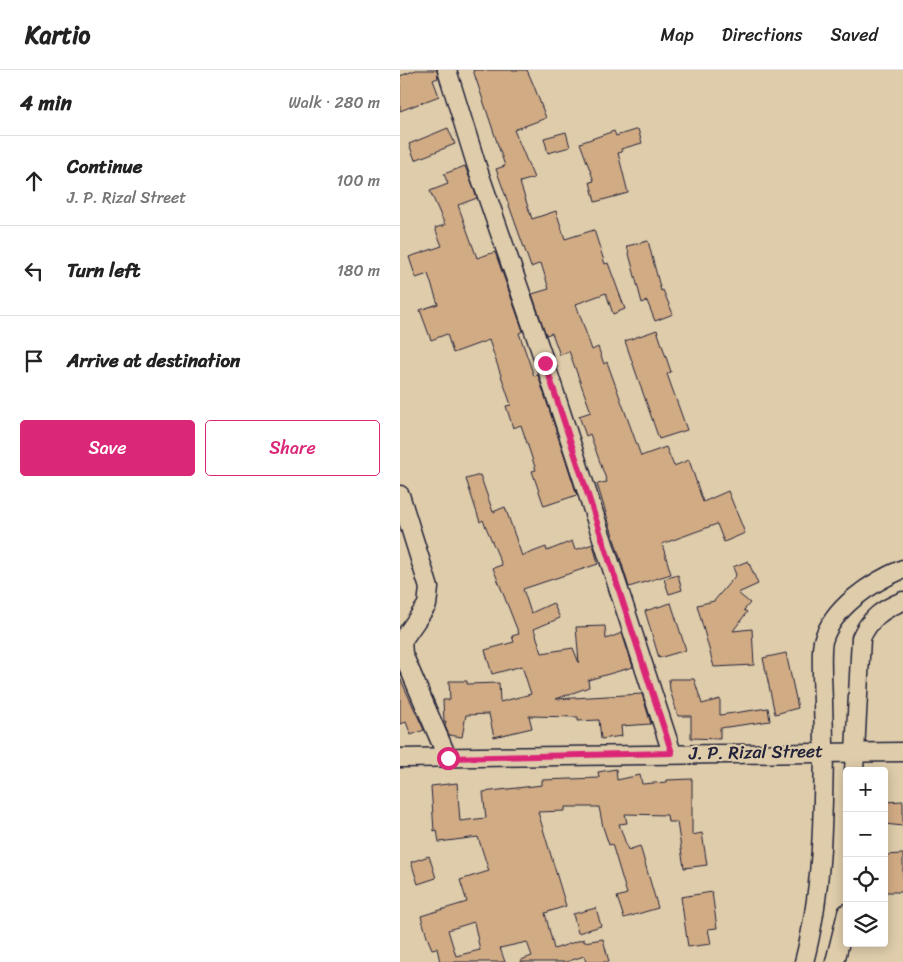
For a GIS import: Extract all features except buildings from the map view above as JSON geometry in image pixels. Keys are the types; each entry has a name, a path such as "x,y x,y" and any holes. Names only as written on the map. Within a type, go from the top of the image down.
{"street":[{"path":"448,70 477,167 545,363 672,753"},
{"path":"400,495 429,588 427,605 402,641 403,654 448,758"},
{"path":"804,962 811,937 819,878 824,751 823,642 831,624 847,604 886,576 903,569"},
{"path":"854,767 861,638 867,625 876,615 903,601"},
{"name":"J. P. Rizal Street","path":"400,758 824,751 903,752"},
{"path":"835,962 843,929"}],"route":[{"path":"448,758 672,753 545,363"}]}
